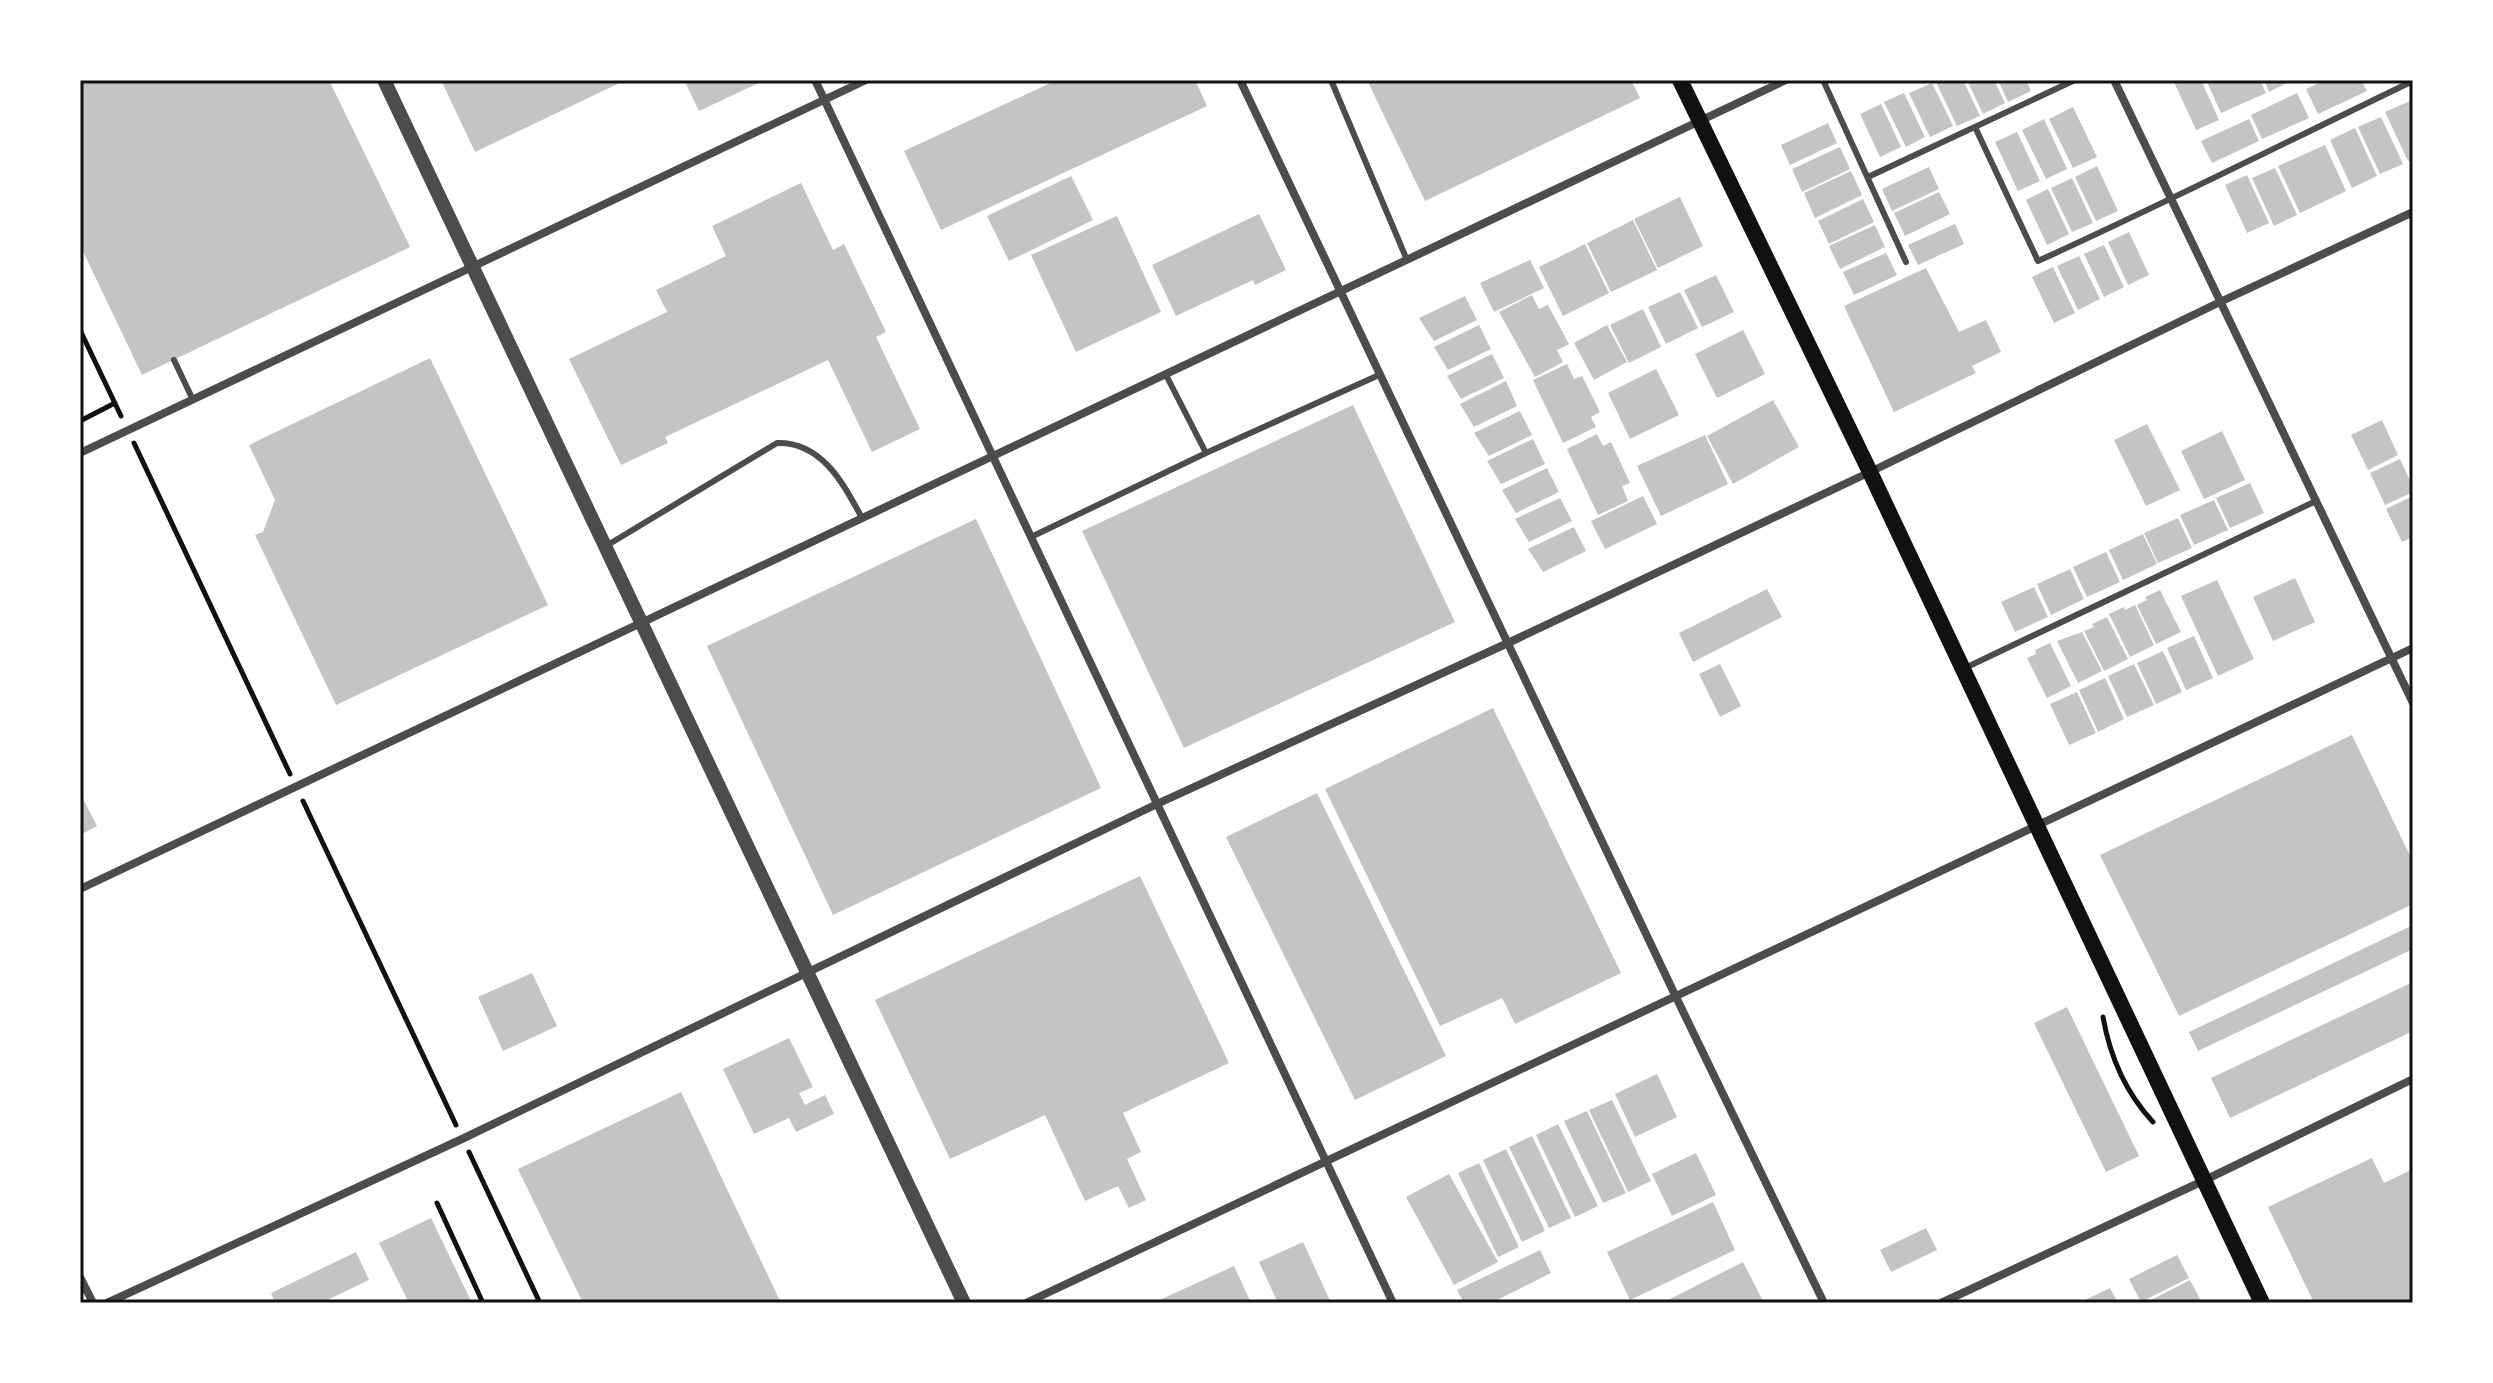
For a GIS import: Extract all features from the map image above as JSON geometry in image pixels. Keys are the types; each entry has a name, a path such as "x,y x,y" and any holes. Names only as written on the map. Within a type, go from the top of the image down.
{"main road":[{"path":"1680,80 1870,472 2262,1303"}],"street":[{"path":"384,80 964,1303"},
{"path":"815,80 1393,1303"},
{"path":"80,453 866,80"},
{"path":"1240,80 1824,1303"},
{"path":"80,889 1786,80"},
{"path":"2114,80 2413,703"},
{"path":"107,1303 462,1139 1157,804 1508,643 2413,212"},
{"path":"1026,1303 2413,648"},
{"path":"1941,1303 2413,1079"},
{"path":"80,1277 93,1303"}],"lane":[{"path":"1331,80 1407,260"},
{"path":"1823,80 1906,262"},
{"path":"1868,177 2075,80"},
{"path":"1975,127 2038,261 2171,200 2413,81"},
{"path":"174,360 193,400"},
{"path":"1166,375 1206,453"},
{"path":"1031,537 1379,375"},
{"path":"605,546 777,443 790,443 825,461 841,480 862,518"},
{"path":"1963,669 2316,501"}],"path":[{"path":"80,330 115,405 80,421"},
{"path":"141,458 285,763"},
{"path":"310,816 451,1114"},
{"path":"479,1171 540,1303"},
{"path":"437,1203 483,1303"}],"building":[{"path":"80,80 329,80 410,247 142,375 80,245"},
{"path":"441,80 626,80 475,152"},
{"path":"684,80 765,80 699,111"},
{"path":"1057,80 1195,80 1207,106 941,230 904,151"},
{"path":"1367,80 1563,80 1564,83 1570,80 1631,80 1640,98 1425,201"},
{"path":"1935,80 1963,80 1980,116 1957,126"},
{"path":"1967,80 1994,80 2005,103 1983,114"},
{"path":"1998,80 2026,80 2031,91 2008,102"},
{"path":"2173,80 2201,80 2219,120 2196,130"},
{"path":"2206,80 2260,80 2266,93 2221,113"},
{"path":"2264,80 2293,80 2269,92"},
{"path":"2326,80 2361,80 2367,91 2318,114 2306,89"},
{"path":"1932,83 1953,126 1930,137 1909,93"},
{"path":"1904,93 1925,137 1906,147 1884,102"},
{"path":"2297,93 2309,118 2262,139 2251,115"},
{"path":"2410,101 2413,108 2413,159 2408,161 2385,112"},
{"path":"1881,104 1901,147 1880,157 1860,114"},
{"path":"2073,107 2097,157 2073,168 2049,119"},
{"path":"2381,117 2403,164 2380,174 2358,127"},
{"path":"2044,119 2067,169 2046,179 2022,130"},
{"path":"2249,119 2259,141 2212,163 2201,141"},
{"path":"1828,123 1837,143 1790,165 1781,145"},
{"path":"2355,128 2377,176 2352,188 2330,140"},
{"path":"2017,132 2040,181 2018,191 1995,142"},
{"path":"2325,145 2346,191 2300,213 2278,166"},
{"path":"1840,147 1850,169 1802,192 1792,169"},
{"path":"2097,166 2118,211 2096,221 2075,177"},
{"path":"1929,167 1939,189 1892,211 1882,189"},
{"path":"2275,168 2297,215 2274,226 2252,178"},
{"path":"1851,171 1862,195 1815,218 1804,193"},
{"path":"2247,175 2269,223 2247,233 2225,185"},
{"path":"1071,176 1093,220 1009,261 987,216"},
{"path":"2072,178 2093,223 2072,232 2051,188"},
{"path":"801,183 833,250 844,244 886,332 876,337 920,429 872,452 828,360 665,437 668,443 621,465 569,359 667,312 656,290 726,256 712,226"},
{"path":"2048,189 2069,234 2047,245 2026,200"},
{"path":"1939,192 1950,214 1905,236 1894,213"},
{"path":"1680,197 1703,246 1658,268 1634,219"},
{"path":"1863,199 1874,222 1829,244 1818,221"},
{"path":"1259,214 1286,270 1255,285 1253,280 1176,316 1152,265"},
{"path":"1117,216 1161,312 1076,352 1031,255"},
{"path":"1633,220 1657,270 1611,292 1587,243"},
{"path":"1955,224 1964,244 1918,265 1908,245"},
{"path":"1875,225 1885,247 1840,269 1829,246"},
{"path":"2129,232 2149,275 2128,285 2108,242"},
{"path":"1585,244 1609,293 1563,316 1539,267"},
{"path":"2104,245 2124,287 2104,297 2084,254"},
{"path":"1886,253 1897,275 1854,295 1843,272"},
{"path":"2079,256 2100,299 2078,310 2057,266"},
{"path":"1530,260 1544,288 1494,312 1480,283"},
{"path":"2053,267 2075,313 2054,323 2032,277"},
{"path":"1926,268 1959,332 1986,320 2001,352 1972,366 1976,373 1894,412 1844,306"},
{"path":"1716,275 1734,312 1702,327 1684,290"},
{"path":"1680,292 1698,328 1666,344 1648,307"},
{"path":"1532,295 1539,309 1548,305 1569,344 1557,350 1563,362 1535,377 1499,312"},
{"path":"1465,296 1477,320 1434,341 1419,318"},
{"path":"1643,309 1661,347 1629,363 1610,325"},
{"path":"1479,325 1491,349 1448,370 1434,347"},
{"path":"1607,325 1627,362 1594,380 1574,343"},
{"path":"1743,330 1765,374 1717,398 1695,354"},
{"path":"1492,354 1504,378 1461,399 1447,376"},
{"path":"430,358 548,605 336,705 255,535 263,532 275,500 249,445"},
{"path":"1567,364 1574,379 1582,376 1600,412 1591,417 1596,427 1563,443 1533,380"},
{"path":"1656,369 1679,415 1630,439 1608,393"},
{"path":"1506,381 1517,406 1474,427 1460,404"},
{"path":"1773,400 1799,447 1733,484 1707,436"},
{"path":"1353,405 1455,622 1184,748 1082,531"},
{"path":"1520,411 1532,435 1489,456 1474,433"},
{"path":"2382,420 2398,455 2368,470 2351,435"},
{"path":"2147,424 2180,490 2146,506 2114,440"},
{"path":"2222,431 2245,480 2204,499 2181,451"},
{"path":"1597,434 1603,446 1611,442 1630,483 1622,486 1628,501 1598,515 1567,449"},
{"path":"1705,435 1728,484 1661,516 1637,466"},
{"path":"1533,439 1545,464 1501,484 1487,461"},
{"path":"2400,459 2413,492 2385,505 2370,473"},
{"path":"1547,468 1559,492 1516,513 1502,490"},
{"path":"2250,483 2264,513 2230,528 2216,498"},
{"path":"1643,496 1657,524 1605,549 1591,521"},
{"path":"2413,496 2413,537 2402,542 2386,509"},
{"path":"1560,498 1572,521 1529,542 1515,519"},
{"path":"2214,500 2228,530 2194,545 2180,515"},
{"path":"2178,518 2192,548 2158,563 2144,533"},
{"path":"976,519 1101,788 833,915 707,646"},
{"path":"1574,527 1586,551 1543,572 1528,549"},
{"path":"2143,534 2157,564 2123,580 2109,550"},
{"path":"2106,552 2120,582 2087,597 2073,567"},
{"path":"2070,569 2084,599 2051,615 2037,584"},
{"path":"2295,578 2315,622 2273,641 2253,597"},
{"path":"2217,580 2254,659 2218,676 2181,596"},
{"path":"2034,587 2048,617 2015,632 2001,602"},
{"path":"1767,589 1782,617 1693,662 1679,633"},
{"path":"2160,590 2181,632 2156,644 2137,605"},
{"path":"2135,605 2154,645 2130,657 2109,614"},
{"path":"2107,617 2128,659 2104,671 2084,631"},
{"path":"2082,632 2102,671 2078,683 2057,641"},
{"path":"2194,636 2213,678 2186,690 2167,648"},
{"path":"2050,643 2071,686 2047,698 2027,658"},
{"path":"2163,651 2182,692 2156,704 2137,663"},
{"path":"1720,664 1741,706 1720,717 1699,674"},
{"path":"2134,664 2154,705 2127,717 2108,676"},
{"path":"2105,678 2124,719 2098,732 2079,690"},
{"path":"2077,692 2096,733 2069,745 2050,704"},
{"path":"1493,708 1621,973 1515,1024 1502,998 1440,1026 1325,789"},
{"path":"2352,735 2413,862 2413,904 2179,1016 2100,855"},
{"path":"80,793 97,826 80,835"},
{"path":"1317,793 1446,1056 1355,1100 1226,837"},
{"path":"1140,876 1229,1063 1123,1113 1141,1152 1127,1159 1146,1200 1129,1208 1118,1186 1085,1201 1045,1115 950,1159 875,1000"},
{"path":"2413,925 2413,949 2198,1051 2189,1032"},
{"path":"532,973 557,1026 503,1051 478,997"},
{"path":"2413,982 2413,1031 2230,1118 2211,1078"},
{"path":"2067,1007 2139,1156 2106,1172 2034,1023"},
{"path":"789,1038 813,1087 799,1093 805,1105 825,1095 834,1114 796,1132 789,1118 754,1134 723,1069"},
{"path":"1657,1074 1677,1117 1635,1137 1615,1094"},
{"path":"681,1092 781,1303 583,1303 518,1169"},
{"path":"1612,1100 1651,1181 1628,1192 1589,1110"},
{"path":"1587,1111 1626,1193 1603,1203 1564,1121"},
{"path":"1558,1124 1598,1206 1575,1217 1536,1135"},
{"path":"1532,1136 1571,1218 1549,1228 1509,1147"},
{"path":"1506,1149 1545,1231 1522,1242 1483,1160"},
{"path":"1696,1153 1716,1195 1672,1216 1652,1174"},
{"path":"2372,1158 2384,1183 2413,1169 2413,1303 2314,1303 2268,1207"},
{"path":"1479,1163 1519,1247 1498,1257 1458,1173"},
{"path":"1449,1174 1498,1262 1454,1285 1406,1197"},
{"path":"1713,1202 1735,1250 1630,1300 1607,1252"},
{"path":"431,1218 472,1303 409,1303 379,1243"},
{"path":"1926,1228 1937,1250 1891,1272 1880,1250"},
{"path":"1303,1242 1331,1303 1278,1303 1259,1262"},
{"path":"1540,1250 1551,1273 1491,1303 1464,1303 1457,1290"},
{"path":"356,1252 369,1280 321,1303 275,1303 271,1293"},
{"path":"2177,1255 2189,1278 2141,1302 2129,1279"},
{"path":"1743,1262 1764,1303 1662,1303"},
{"path":"1234,1266 1251,1303 1153,1303"},
{"path":"2190,1280 2202,1303 2145,1303"},
{"path":"2110,1288 2118,1303 2079,1303"}]}
